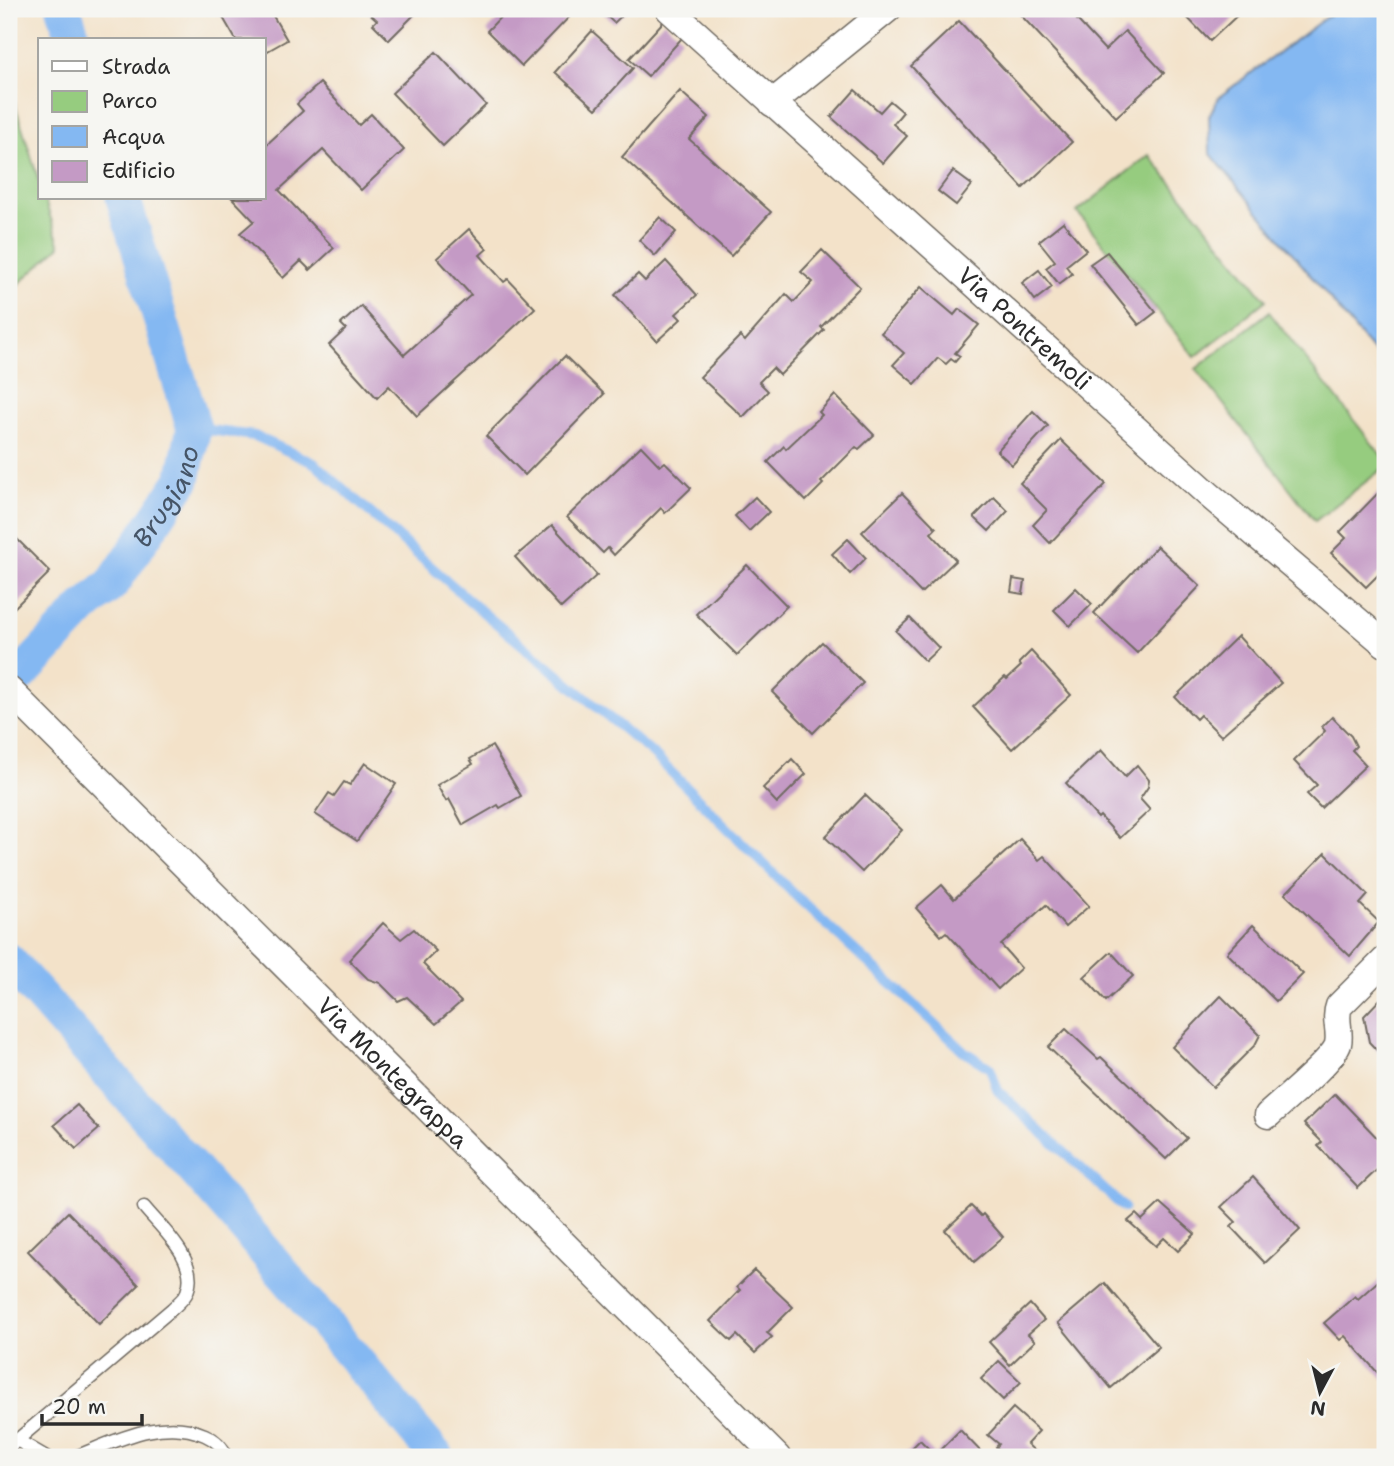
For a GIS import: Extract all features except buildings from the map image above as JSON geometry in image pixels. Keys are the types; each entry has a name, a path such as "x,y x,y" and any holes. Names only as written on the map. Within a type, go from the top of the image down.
{"street":[{"name":"Via Pontremoli","path":"668,9 1208,494 1385,644"},
{"path":"772,103 888,9"},
{"name":"Via Montegrappa","path":"9,690 777,1457"},
{"path":"1268,1115 1333,1054 1339,1040 1339,1006 1385,960"}],"lane":[{"path":"46,1457 11,1443 172,1309 187,1293 190,1273 183,1255 144,1207"},
{"path":"75,1457 156,1428 189,1428 216,1440 227,1457"}],"green space":[{"path":"9,85 38,179 38,200 45,200 60,246 9,293"},
{"path":"1149,155 1266,300 1195,357 1077,212"},
{"path":"1269,312 1385,460 1385,467 1315,521 1196,369"}],"water":[{"path":"1337,9 1385,9 1385,366 1210,153 1209,116 1219,97"}],"waterway":[{"name":"Brugiano","path":"64,9 73,38"},
{"name":"Brugiano","path":"21,675 83,609 113,583 183,479 194,428 124,200"},
{"path":"194,428 255,436 314,463 479,609 653,754 798,898 965,1052 990,1068 998,1091 1124,1208"},
{"path":"9,961 241,1223 437,1457"}]}
